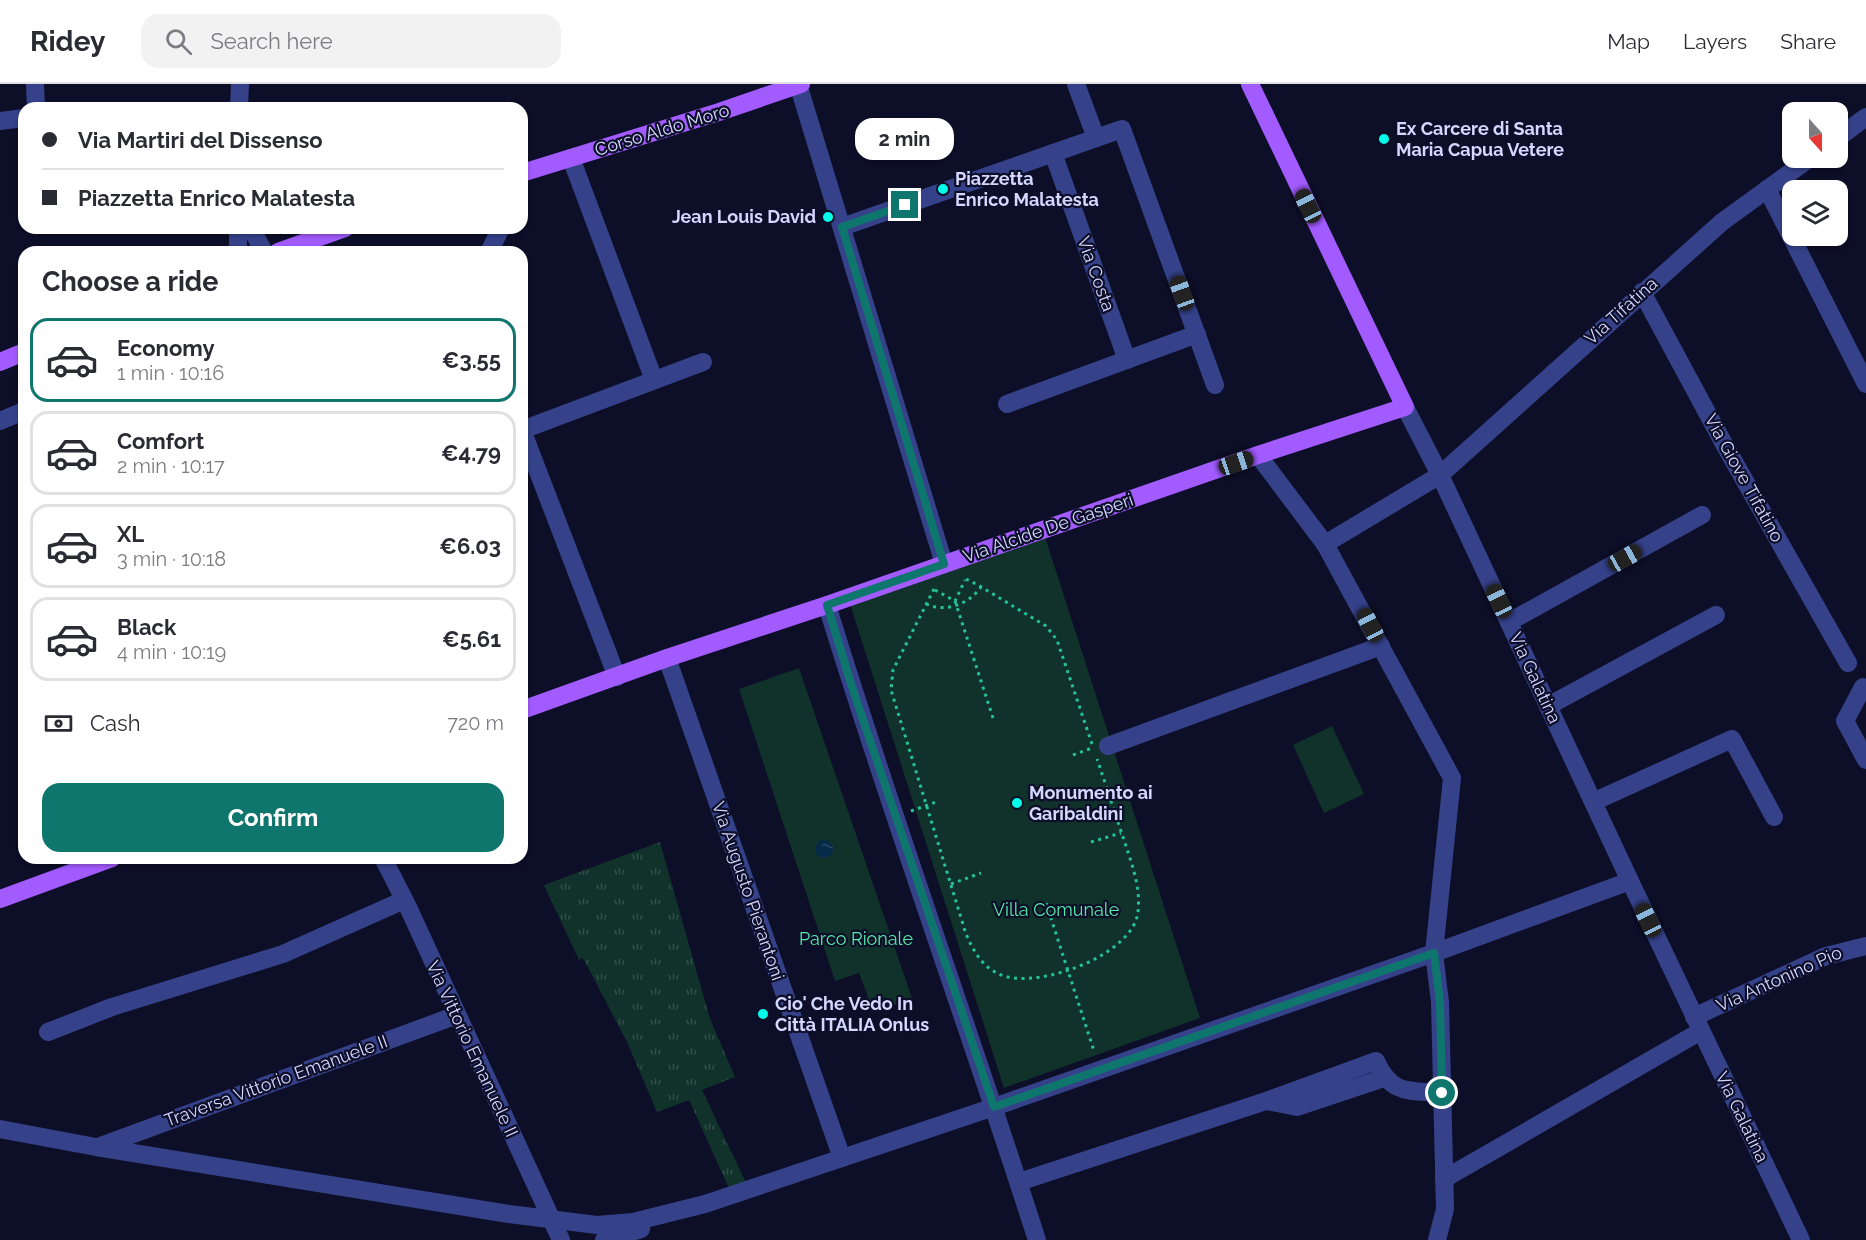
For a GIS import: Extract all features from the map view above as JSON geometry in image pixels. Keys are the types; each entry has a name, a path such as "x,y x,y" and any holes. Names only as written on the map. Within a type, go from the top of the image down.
{"main road":[{"name":"Corso Aldo Moro","path":"528,171 719,112 799,84"},
{"name":"Via Galatina","path":"1250,84 1405,407"},
{"path":"295,246 328,234"},
{"path":"0,363 18,355"},
{"name":"Via Alcide De Gasperi","path":"528,708 1258,455 1405,407"},
{"path":"0,899 96,864"}],"street":[{"path":"35,84 36,102"},
{"path":"239,102 240,84"},
{"path":"799,84 944,564"},
{"path":"1076,84 1096,138"},
{"path":"1848,130 1866,117"},
{"path":"0,121 18,118"},
{"path":"842,227 1122,129 1215,385"},
{"name":"Via Costa","path":"1053,153 1127,360"},
{"path":"571,158 654,380"},
{"name":"Via Tifatina","path":"1325,544 1440,475 1722,222 1796,168"},
{"path":"1767,189 1866,384"},
{"name":"Via Giove Tifatino","path":"1642,292 1724,444 1848,663"},
{"path":"1007,404 1197,334"},
{"path":"528,428 703,362"},
{"name":"Via Galatina","path":"1405,407 1440,475 1801,1240"},
{"path":"0,421 18,414"},
{"path":"528,446 617,677"},
{"path":"1258,455 1325,544 1452,778 1434,953 1440,1002 1445,1209 1437,1240"},
{"path":"1509,622 1702,515"},
{"path":"827,605 852,687 1037,1240"},
{"path":"1548,706 1716,615"},
{"path":"1100,751 1381,646"},
{"name":"Via Augusto Pierantoni","path":"667,658 842,1158"},
{"path":"1866,688 1863,687 1845,721 1866,760"},
{"path":"1593,802 1732,740 1774,817"},
{"name":"Via Vittorio Emanuele II","path":"386,864 561,1240"},
{"path":"1,1127 96,1147 552,1221 597,1225 633,1222 672,1214 994,1107 1434,953 1630,881"},
{"path":"48,1032 112,1007 283,954 404,900"},
{"name":"Via Antonino Pio","path":"1444,1179 1698,1024 1826,956 1866,946"},
{"name":"Traversa Vittorio Emanuele II","path":"96,1147 456,1015"},
{"path":"1019,1182 1266,1101 1376,1061 1384,1078 1401,1089 1442,1093"},
{"path":"1266,1101 1297,1107 1384,1078"},
{"path":"604,1240 652,1225 672,1214"}],"path":[{"path":"956,603 969,572"},
{"path":"934,589 893,670 891,690 966,934 976,956 990,968 1005,976 1024,978 1045,976 1068,970 1110,951 1125,938 1138,915 1138,884 1121,833 1100,751 1058,640 1046,626 966,579"},
{"path":"928,586 956,603 994,722"},
{"path":"926,604 934,608 966,602 975,596 981,586"},
{"path":"909,812 939,801"},
{"path":"1091,842 1121,833"},
{"path":"951,884 981,873"},
{"path":"1046,903 1094,1052"}],"green space":[{"name":"Villa Comunale","path":"1045,537 1200,1018 1004,1088 850,604"},
{"name":"Parco Rionale","path":"799,668 912,998 874,1013 859,973 835,981 739,689"},
{"path":"1332,726 1364,794 1324,813 1293,745"},
{"path":"660,842 710,1019 735,1077 702,1090 749,1189 732,1195 689,1100 657,1112 627,1042 583,958 579,960 544,885"}],"water":[{"path":"824,840 830,843 833,849 830,855 824,858 818,855 815,849 818,843"}],"place":[{"name":"Ex Carcere di Santa Maria Capua Vetere","path":"1384,139"},
{"name":"Piazzetta Enrico Malatesta","path":"943,189"},
{"name":"Jean Louis David","path":"828,217"},
{"name":"Monumento ai Garibaldini","path":"1017,803"},
{"name":"Cio' Che Vedo In Città ITALIA Onlus","path":"763,1014"}],"route":[{"path":"905,205 842,227 944,564 827,605 852,687 994,1107 1434,953 1440,1002 1442,1093"}]}
